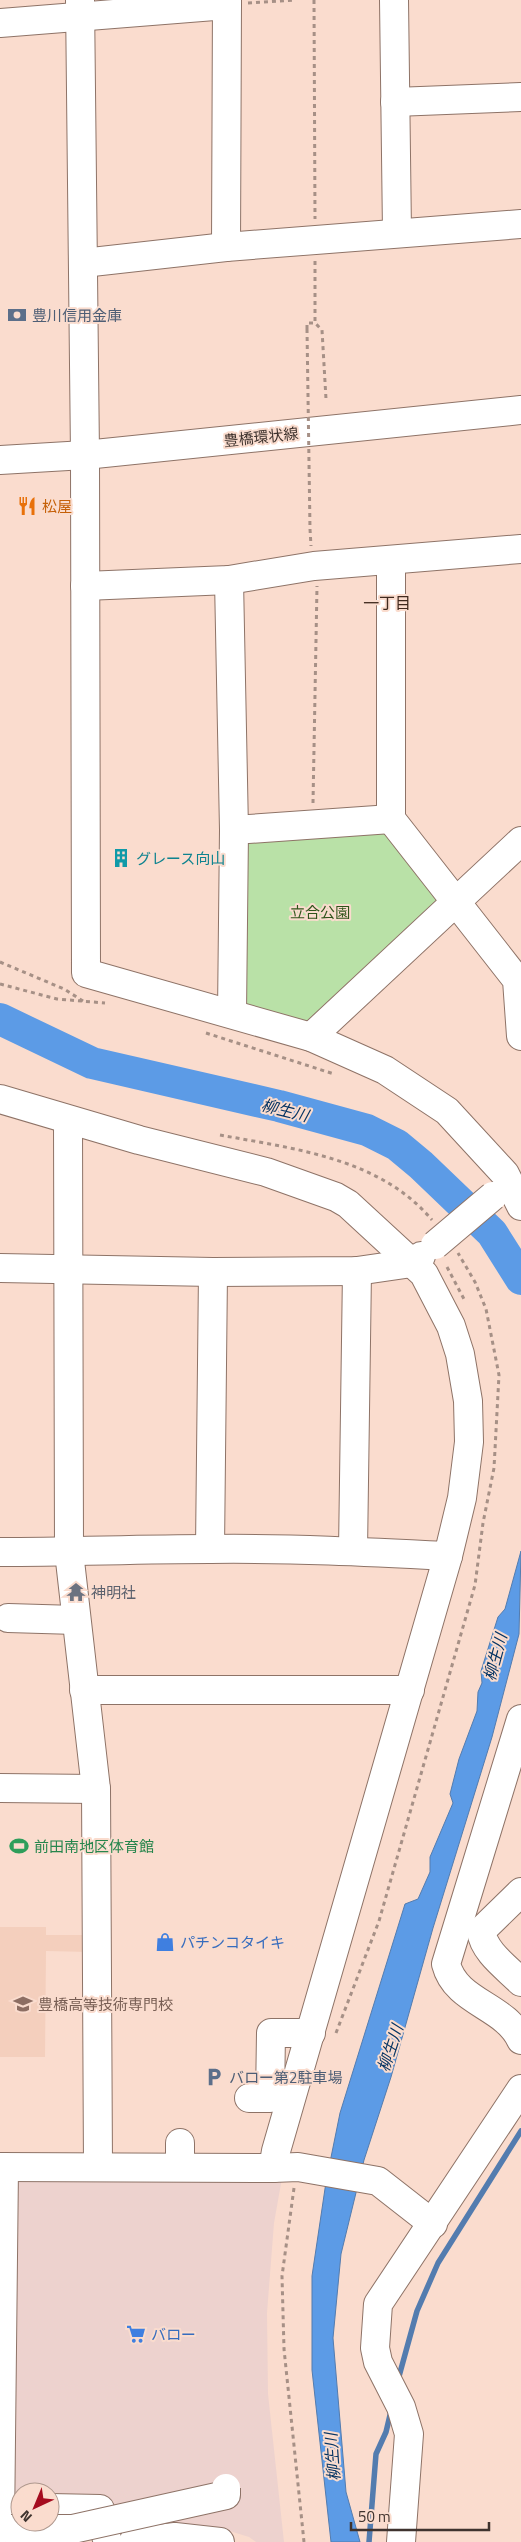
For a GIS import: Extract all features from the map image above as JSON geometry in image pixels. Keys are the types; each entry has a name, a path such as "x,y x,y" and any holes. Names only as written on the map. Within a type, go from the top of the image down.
{"street":[{"path":"394,0 397,232"},
{"path":"0,23 80,8 227,2 226,247"},
{"path":"80,8 84,263 86,973 311,1037 385,1070 447,1111 504,1174 507,1183 521,1206"},
{"path":"395,102 521,97"},
{"path":"84,263 226,247 397,232 521,224"},
{"name":"豊橋環状線","path":"0,460 85,455 521,410"},
{"path":"85,586 229,580 314,566 521,549"},
{"path":"391,560 391,819 517,980 521,1036"},
{"path":"229,580 234,830 232,1013"},
{"path":"234,830 391,819"},
{"path":"311,1037 456,904 521,841"},
{"path":"0,1099 68,1120 266,1172 336,1197 348,1204 424,1274 451,1326 465,1376 469,1442 462,1498 448,1556 410,1690 291,2168"},
{"path":"68,1120 69,1552 96,1788 98,2166"},
{"path":"0,1268 213,1272 357,1270 412,1263 507,1183"},
{"path":"353,1551 357,1270"},
{"path":"210,1549 213,1272"},
{"path":"0,1552 210,1549 353,1551 448,1556"},
{"path":"8,1618 76,1620"},
{"path":"84,1690 410,1690"},
{"path":"521,1718 446,1964 450,1977 463,1992 494,2012 517,2031 521,2040"},
{"path":"0,1788 96,1788"},
{"path":"521,1892 481,1931 482,1940 489,1950 521,1982"},
{"path":"249,2098 270,2098 268,2036 323,2034"},
{"path":"402,2542 409,2434 401,2407 378,2362 375,2348 378,2304 521,2089"},
{"path":"226,2488 226,2495 73,2529 7,2520 1,2437 2,2284 9,2201 2,2167 98,2166 180,2155 291,2168 378,2181 433,2224"},
{"path":"60,2508 100,2509 105,2530"},
{"path":"133,2542 175,2536 220,2542"}],"path":[{"path":"227,2 295,0"},
{"path":"314,0 315,323 322,330 326,399"},
{"path":"313,824 317,577 310,529 307,323 315,323"},
{"path":"0,962 64,989 85,1002"},
{"path":"0,984 57,999 112,1004"},
{"path":"204,1032 344,1077"},
{"path":"216,1134 338,1159 393,1186 412,1200 474,1282 486,1309 499,1375 494,1468 483,1523 475,1585 379,1922 323,2034"},
{"path":"291,2168 289,2215 282,2276 284,2349 304,2542"}],"shaded area":[{"name":"豊橋高等技術専門校","path":"0,1927 46,1927 46,1935 90,1935 90,1952 46,1951 45,2057 0,2057"},
{"name":"バロー","path":"0,2176 282,2178 274,2223 267,2313 268,2394 284,2542 256,2542 249,2537 220,2528 170,2523 77,2542 0,2542"}],"green space":[{"name":"立合公園","path":"385,833 437,901 312,1028 247,1012 239,1001 245,844 249,838"}],"water":[{"path":"521,1551 519,1634 492,1737 433,1928 391,2077 364,2160 341,2254 333,2338 346,2492 360,2542 331,2542 312,2370 312,2276 326,2182 340,2113 405,1904 418,1899 430,1872 430,1857 453,1803 450,1794 459,1759 477,1711 478,1692 482,1683 481,1671 498,1617 505,1609"}],"waterway":[{"name":"柳生川","path":"0,1019 92,1063 279,1106 367,1130 397,1145 421,1165 492,1233 521,1279"},
{"path":"398,2380 417,2311 438,2263 521,2131"},
{"path":"369,2542 376,2454 386,2432 391,2411"}],"place":[{"name":"豊川信用金庫","path":"17,315"},
{"name":"松屋","path":"27,506"},
{"name":"グレース向山","path":"121,858"},
{"name":"神明社","path":"76,1592"},
{"name":"前田南地区体育館","path":"19,1846"},
{"name":"パチンコタイキ","path":"165,1942"},
{"name":"豊橋高等技術専門校","path":"23,2004"},
{"name":"バロー第2駐車場","path":"214,2077"},
{"name":"バロー","path":"136,2334"}],"district":[{"name":"一丁目","path":"387,603"}]}
